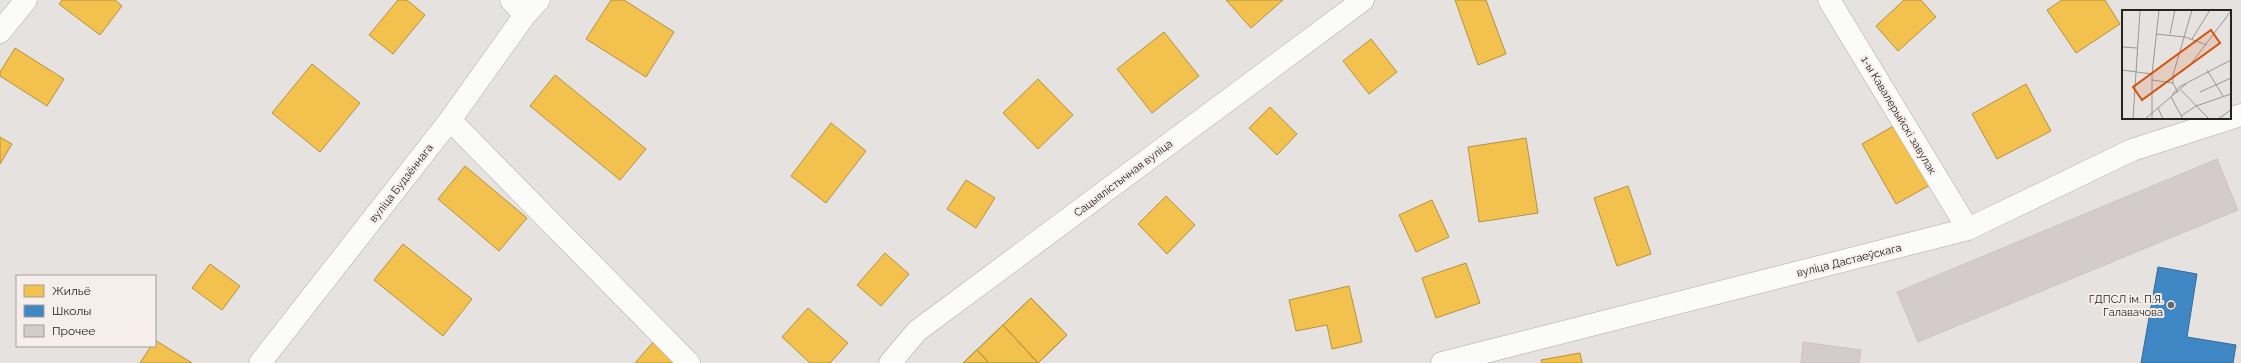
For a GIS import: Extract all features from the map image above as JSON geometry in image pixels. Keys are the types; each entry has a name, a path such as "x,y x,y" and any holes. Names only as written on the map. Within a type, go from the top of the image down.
{"street":[{"path":"0,32 26,0"},
{"name":"Сацыялістычная вуліца","path":"890,363 917,331 1363,0"},
{"name":"1-ы Кавалерыйскі завулак","path":"1829,0 1968,230"},
{"name":"вуліца Будзённага","path":"260,363 450,120 525,5"},
{"name":"вуліца Дастаеўскага","path":"2231,118 2241,115"},
{"name":"вуліца Дастаеўскага","path":"1442,363 1968,230 2132,150 2229,119"},
{"path":"450,120 689,363"}],"building: Жильё":[{"path":"62,0 115,0 122,6 100,35 59,4"},
{"path":"398,0 407,0 425,15 393,54 369,35"},
{"path":"611,0 624,0 674,32 646,77 586,39"},
{"path":"1226,0 1283,0 1251,28"},
{"path":"1455,0 1486,0 1506,54 1478,65"},
{"path":"1904,0 1921,0 1936,17 1898,51 1876,26"},
{"path":"2062,0 2105,0 2120,24 2076,53 2047,10"},
{"path":"1164,32 1199,76 1152,113 1117,69"},
{"path":"1371,39 1397,72 1369,94 1343,61"},
{"path":"15,48 64,79 47,106 0,76 0,72"},
{"path":"312,64 360,103 320,152 272,113"},
{"path":"555,75 646,149 620,180 530,106"},
{"path":"1038,79 1073,115 1038,149 1003,113"},
{"path":"2026,84 2051,131 1997,159 1972,114"},
{"path":"1270,107 1297,134 1277,155 1249,128"},
{"path":"831,123 866,151 826,203 791,176"},
{"path":"1897,124 1932,184 1896,204 1862,144"},
{"path":"0,137 12,144 0,164"},
{"path":"1526,138 1538,213 1479,222 1468,147"},
{"path":"465,166 527,218 499,251 438,199"},
{"path":"966,180 995,198 976,228 947,209"},
{"path":"1628,186 1651,254 1617,266 1594,198"},
{"path":"1166,196 1195,225 1167,254 1138,224"},
{"path":"1432,200 1449,237 1416,252 1399,215"},
{"path":"403,244 472,299 443,336 374,280"},
{"path":"885,253 909,274 881,306 857,285"},
{"path":"1466,263 1480,303 1436,318 1422,278"},
{"path":"210,264 240,286 222,310 192,288"},
{"path":"1349,286 1362,342 1332,349 1327,325 1296,331 1289,300"},
{"path":"1031,298 1067,335 1038,363 963,363"},
{"path":"1031,298 1067,335 1038,363 1003,325"},
{"path":"808,308 848,343 830,363 810,363 782,337"},
{"path":"1003,325 1038,363 989,363 977,350"},
{"path":"156,341 192,363 140,363 150,347 156,347"},
{"path":"654,341 679,363 635,363"},
{"path":"977,350 989,363 963,363"},
{"path":"1580,353 1582,363 1542,363 1541,360"}],"building: Школы":[{"name":"ГДПСЛ ім. П.Я. Галавачова","path":"2158,267 2197,274 2187,337 2236,345 2233,363 2141,363"}],"building: Прочее":[{"path":"2217,159 2238,210 1918,342 1897,292"},
{"path":"1803,342 1861,350 1859,363 1801,363"}],"place":[{"name":"ГДПСЛ ім. П.Я. Галавачова","path":"2171,305"}]}
